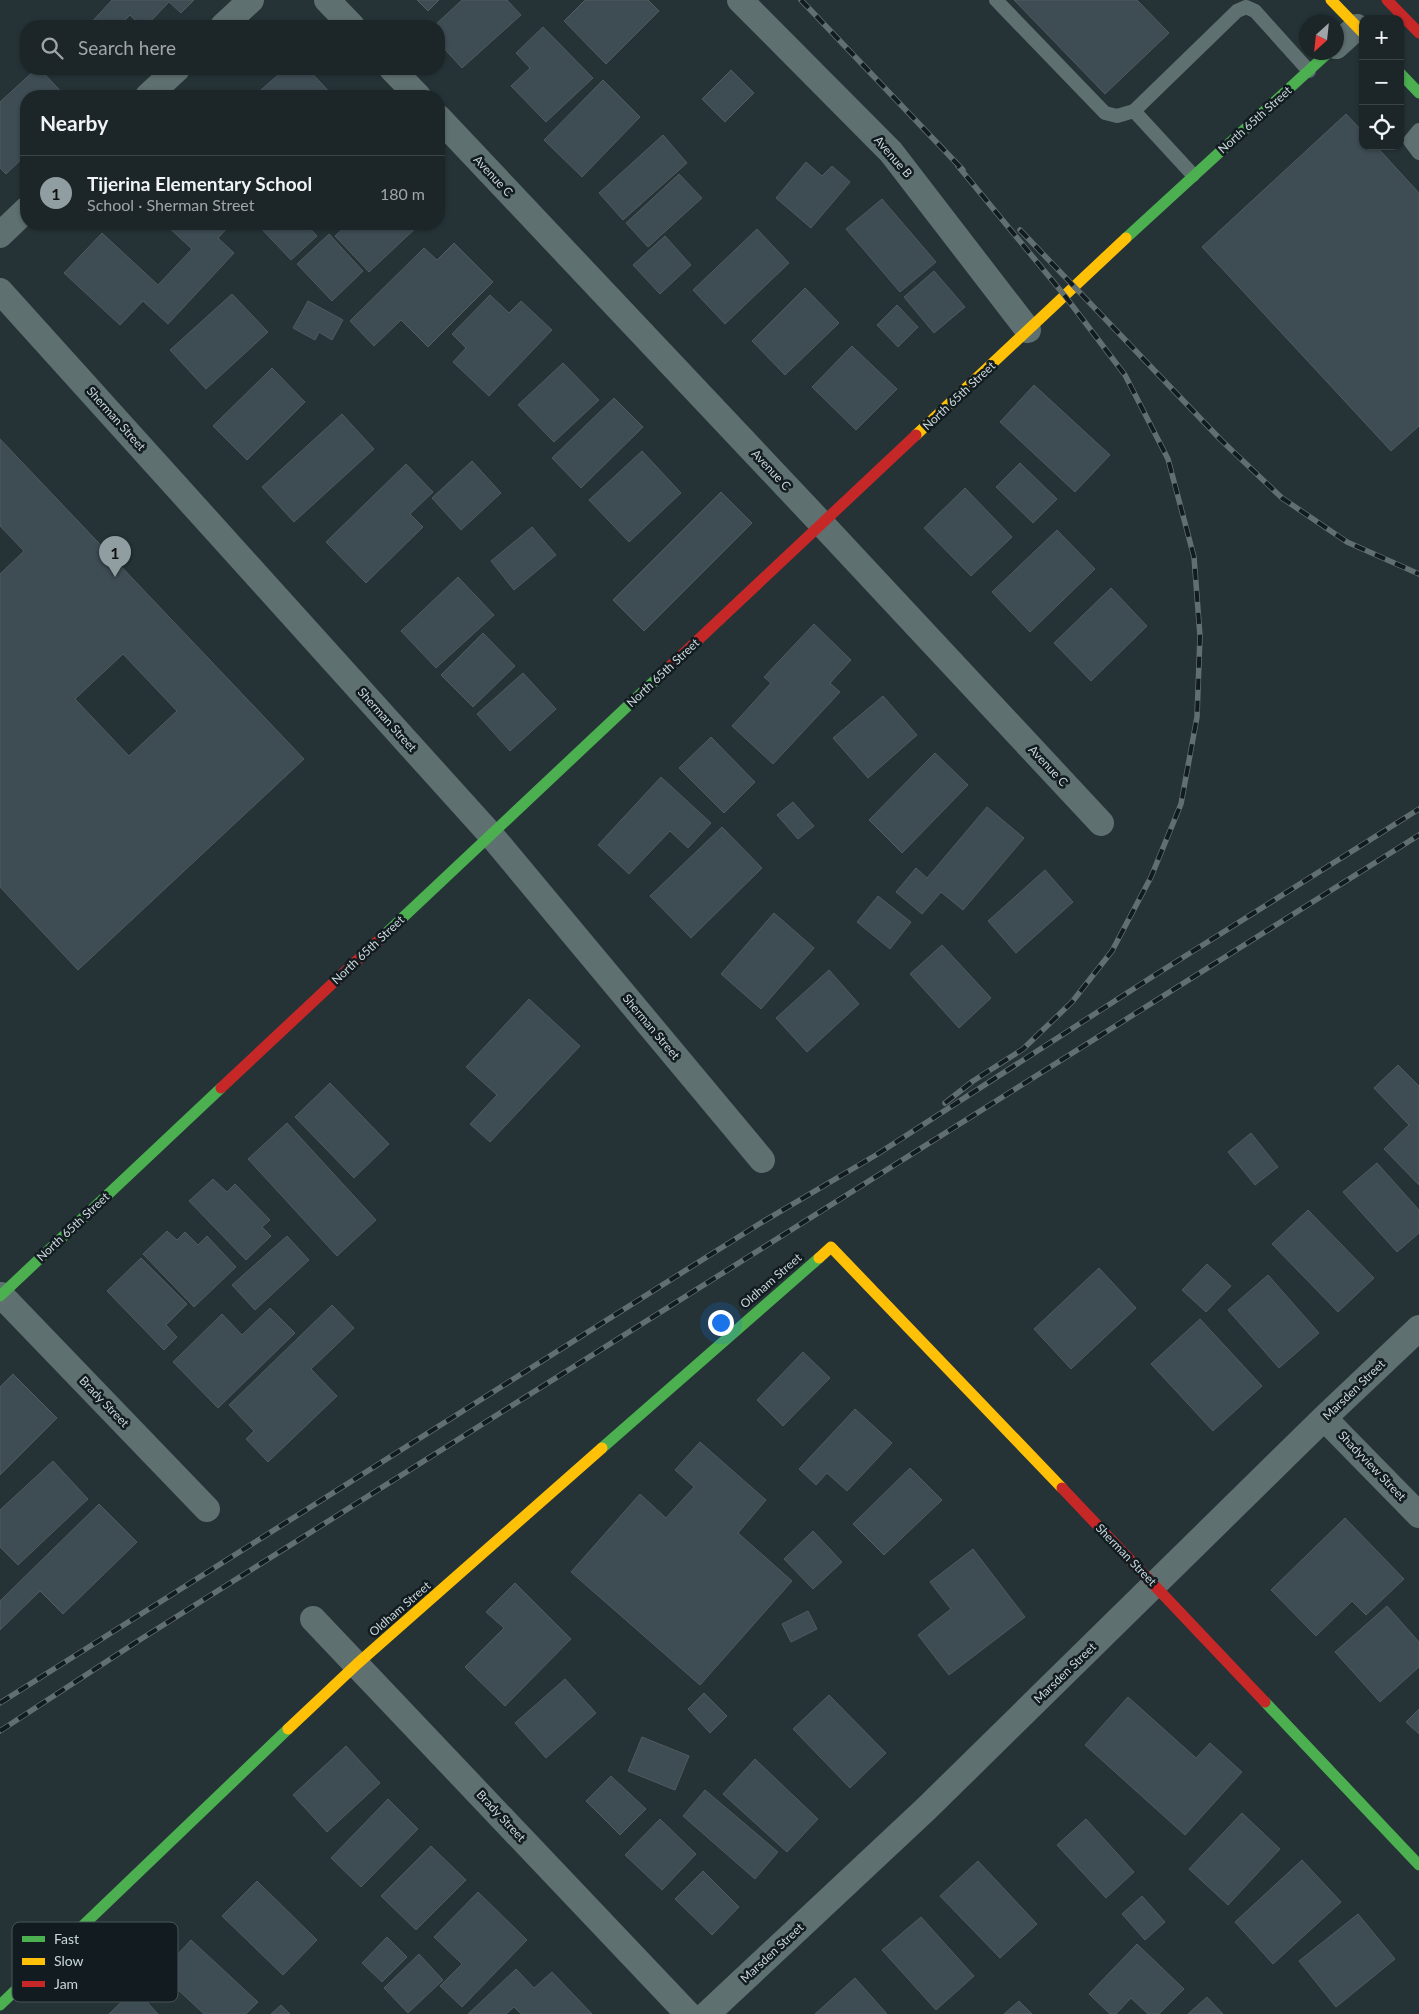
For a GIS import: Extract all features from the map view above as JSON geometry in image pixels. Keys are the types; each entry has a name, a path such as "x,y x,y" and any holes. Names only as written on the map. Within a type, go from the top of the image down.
{"street":[{"path":"229,20 251,0"},
{"path":"327,0 346,20"},
{"name":"Avenue B","path":"740,0 891,152 1028,330"},
{"path":"1331,0 1359,29"},
{"path":"1387,0 1419,33"},
{"path":"1344,41 1359,31"},
{"name":"North 65th Street","path":"0,1296 1193,175 1321,60"},
{"path":"154,90 171,75"},
{"path":"398,75 412,90"},
{"path":"1404,76 1419,93"},
{"name":"Avenue C","path":"445,124 1102,824"},
{"path":"0,235 20,216"},
{"name":"Sherman Street","path":"0,291 491,835 762,1160"},
{"name":"Sherman Street","path":"831,1247 1419,1865"},
{"name":"Oldham Street","path":"87,1922 357,1664 831,1247"},
{"name":"Brady Street","path":"0,1296 207,1508"},
{"name":"Marsden Street","path":"707,2014 920,1814 1324,1418 1419,1328"},
{"name":"Shadyview Street","path":"1324,1418 1419,1515"},
{"name":"Brady Street","path":"314,1618 688,2014"},
{"name":"Oldham Street","path":"0,2005 12,1994"}],"lane":[{"path":"996,0 1105,114 1117,116 1134,111 1237,11 1246,7 1256,12 1309,71"},
{"path":"1134,111 1193,175"},
{"path":"1419,130 1410,141 1419,153"}],"building":[{"path":"112,0 194,0 181,13 169,2 152,20 135,20 130,15 125,20 94,20"},
{"path":"417,0 439,0 428,11"},
{"path":"462,0 507,0 521,15 462,68 445,50 445,20 440,20"},
{"path":"585,0 648,0 659,11 606,64 564,21"},
{"path":"1014,0 1137,0 1169,33 1105,94"},
{"path":"543,27 593,78 546,122 511,86 530,68 516,53"},
{"path":"731,70 754,93 725,122 702,99"},
{"path":"29,75 46,75 59,90 20,90 20,161 6,174 0,168 0,102"},
{"path":"278,75 314,75 327,90 261,90"},
{"path":"603,80 640,117 582,177 544,140"},
{"path":"1346,114 1359,128 1359,150 1380,150 1419,193 1419,426 1391,451 1202,247"},
{"path":"663,135 687,163 623,220 599,193"},
{"path":"806,162 822,176 832,166 850,182 811,228 776,198"},
{"path":"679,174 702,198 648,247 626,223"},
{"path":"882,199 936,262 900,292 846,229"},
{"path":"757,229 789,263 725,324 693,290"},
{"path":"171,230 225,230 218,238 234,253 168,324 143,301 120,325 64,273 102,233 158,285 192,249"},
{"path":"263,230 312,230 317,236 291,260"},
{"path":"342,230 414,230 369,272 335,236"},
{"path":"329,234 363,271 332,301 297,264"},
{"path":"665,236 691,265 660,294 633,265"},
{"path":"454,243 493,282 428,347 401,320 374,346 350,321 424,248 437,260"},
{"path":"934,271 965,307 934,333 904,297"},
{"path":"805,288 839,323 785,375 752,341"},
{"path":"232,294 268,332 206,389 170,350"},
{"path":"490,295 509,313 521,301 552,330 489,396 453,362 466,348 452,334"},
{"path":"308,301 343,320 332,340 319,332 315,340 293,328"},
{"path":"897,305 918,327 898,347 877,325"},
{"path":"852,346 897,389 856,430 812,387"},
{"path":"563,363 599,400 554,442 518,405"},
{"path":"272,368 305,402 247,460 213,426"},
{"path":"1034,385 1110,455 1075,492 1000,422"},
{"path":"614,398 643,427 581,488 552,458"},
{"path":"342,414 374,449 294,522 262,487"},
{"path":"0,439 304,759 78,970 0,887 0,574 24,551 0,526","holes":["123,654 177,711 129,756 75,699"]},
{"path":"642,451 681,493 629,542 589,500"},
{"path":"472,461 501,493 461,530 432,498"},
{"path":"1020,463 1057,499 1033,523 996,487"},
{"path":"406,464 433,492 410,514 423,527 366,583 326,542"},
{"path":"965,488 1012,537 971,576 924,528"},
{"path":"721,492 752,523 644,631 613,600"},
{"path":"532,527 556,555 514,590 491,561"},
{"path":"1057,530 1095,569 1030,632 992,592"},
{"path":"458,577 494,615 436,668 401,631"},
{"path":"1111,588 1147,626 1091,681 1054,643"},
{"path":"814,624 851,660 830,683 840,692 773,764 732,726 771,683 764,677"},
{"path":"483,633 515,666 473,707 441,675"},
{"path":"523,673 556,709 510,751 477,714"},
{"path":"883,696 917,735 868,778 833,738"},
{"path":"711,737 755,782 724,813 679,768"},
{"path":"935,753 968,785 902,853 869,820"},
{"path":"661,777 711,823 688,848 670,831 629,874 598,845"},
{"path":"793,802 814,826 798,839 777,815"},
{"path":"987,807 1024,838 963,910 941,892 922,914 896,892 916,868 927,878"},
{"path":"722,827 762,868 691,938 650,896"},
{"path":"1045,870 1073,902 1016,953 988,921"},
{"path":"878,896 911,922 890,949 857,922"},
{"path":"774,913 814,948 761,1009 721,974"},
{"path":"942,945 991,998 959,1028 910,974"},
{"path":"829,970 859,1004 807,1052 776,1018"},
{"path":"529,999 580,1046 490,1142 470,1124 497,1095 466,1067"},
{"path":"1398,1065 1419,1086 1419,1185 1384,1149 1409,1125 1374,1088"},
{"path":"330,1083 389,1144 354,1178 295,1117"},
{"path":"287,1123 376,1220 337,1256 248,1159"},
{"path":"1251,1133 1278,1167 1255,1185 1228,1152"},
{"path":"1377,1163 1419,1210 1419,1233 1397,1252 1343,1192"},
{"path":"213,1179 227,1192 235,1184 270,1220 262,1227 271,1236 246,1260 189,1201"},
{"path":"1308,1210 1374,1278 1338,1312 1272,1244"},
{"path":"167,1231 177,1240 185,1232 198,1245 207,1236 236,1267 194,1307 143,1254"},
{"path":"287,1236 309,1260 255,1310 232,1285"},
{"path":"141,1258 187,1304 166,1325 177,1337 164,1350 107,1291"},
{"path":"1207,1264 1231,1286 1206,1312 1182,1290"},
{"path":"1099,1268 1136,1308 1071,1369 1034,1329"},
{"path":"1268,1275 1319,1333 1279,1368 1228,1310"},
{"path":"332,1305 354,1328 311,1369 337,1396 268,1462 246,1439 254,1431 229,1405"},
{"path":"270,1308 295,1333 218,1408 173,1362 222,1314 242,1335"},
{"path":"1200,1319 1262,1386 1213,1431 1151,1364"},
{"path":"803,1352 830,1378 783,1426 757,1400"},
{"path":"13,1374 57,1418 0,1475 0,1387"},
{"path":"855,1409 892,1443 847,1491 827,1473 816,1485 799,1469"},
{"path":"700,1442 766,1500 738,1533 792,1581 700,1685 571,1572 640,1494 666,1518 694,1487 675,1470"},
{"path":"53,1461 88,1499 18,1565 0,1547 0,1510"},
{"path":"910,1468 942,1500 884,1555 853,1524"},
{"path":"99,1504 137,1542 63,1614 40,1591 0,1630 0,1601"},
{"path":"1345,1518 1404,1579 1366,1615 1352,1601 1316,1636 1271,1590"},
{"path":"813,1531 842,1562 813,1589 784,1559"},
{"path":"973,1549 1025,1617 949,1675 918,1635 951,1609 930,1582"},
{"path":"515,1583 571,1639 505,1706 465,1667 504,1628 486,1612"},
{"path":"1387,1606 1419,1642 1419,1667 1380,1702 1335,1652"},
{"path":"808,1611 817,1629 791,1642 782,1624"},
{"path":"565,1679 596,1713 546,1758 515,1723"},
{"path":"704,1693 727,1716 710,1733 688,1709"},
{"path":"829,1695 886,1753 850,1788 793,1729"},
{"path":"1128,1697 1196,1758 1210,1743 1242,1772 1185,1835 1085,1745"},
{"path":"1419,1709 1419,1734 1406,1722"},
{"path":"642,1737 689,1756 675,1790 628,1771"},
{"path":"346,1746 380,1783 327,1832 293,1795"},
{"path":"755,1759 818,1819 787,1852 723,1794"},
{"path":"611,1776 646,1809 620,1835 586,1801"},
{"path":"705,1790 778,1852 755,1879 683,1816"},
{"path":"388,1799 418,1829 361,1887 331,1858"},
{"path":"1242,1813 1280,1849 1228,1905 1189,1869"},
{"path":"660,1819 696,1854 662,1890 625,1855"},
{"path":"1086,1819 1134,1872 1106,1898 1057,1845"},
{"path":"431,1846 466,1880 416,1930 381,1896"},
{"path":"1302,1860 1341,1902 1273,1964 1235,1922"},
{"path":"978,1861 1037,1924 1000,1958 940,1896"},
{"path":"703,1871 739,1907 712,1935 675,1899"},
{"path":"257,1881 317,1940 283,1975 222,1916"},
{"path":"478,1892 527,1940 462,2007 440,1986 462,1964 434,1937"},
{"path":"1142,1896 1165,1922 1145,1940 1122,1914"},
{"path":"1358,1914 1395,1959 1336,2007 1299,1961"},
{"path":"921,1917 974,1976 936,2010 882,1950"},
{"path":"387,1937 407,1957 382,1982 362,1963"},
{"path":"191,1940 258,2002 246,2014 204,2014 178,1990 178,1954"},
{"path":"1137,1944 1184,1989 1159,2014 1148,2014 1131,1998 1116,2014 1110,2014 1089,1994"},
{"path":"419,1954 443,1980 408,2013 384,1988"},
{"path":"516,1969 534,1988 552,1972 592,2014 521,2014 514,2007 506,2014 468,2014"},
{"path":"855,1978 887,2014 815,2014"},
{"path":"1207,1997 1223,2014 1188,2014"},
{"path":"1019,2001 1032,2014 1004,2014"},
{"path":"121,2002 147,2002 158,2014 109,2014"},
{"path":"281,2005 290,2014 271,2014"}],"railway":[{"path":"801,0 963,170"},
{"path":"945,1103 973,1081 1023,1049 1072,1002 1112,951 1151,877 1181,804 1197,717 1200,636 1194,557 1168,459 1125,375 1065,296 958,166"},
{"path":"1020,230 1221,440 1282,498 1347,542 1419,574"},
{"path":"0,1703 759,1224 876,1155 1155,975 1419,809"},
{"path":"0,1731 141,1639 1419,835"}],"traffic: fast":[{"path":"1126,238 1320,60"},
{"path":"1404,77 1419,93"},
{"path":"380,939 666,670"},
{"path":"0,1296 221,1088"},
{"path":"602,1448 819,1258"},
{"path":"1265,1702 1419,1865"},
{"path":"87,1922 288,1729"},
{"path":"0,2005 12,1994"}],"traffic: slow":[{"path":"1331,0 1359,29"},
{"path":"916,435 1126,238"},
{"path":"819,1258 831,1247 1062,1488"},
{"path":"288,1729 357,1664 602,1448"}],"traffic: jam":[{"path":"1387,0 1419,33"},
{"path":"666,670 916,435"},
{"path":"221,1088 380,939"},
{"path":"1062,1488 1265,1702"}],"place":[{"name":"Tijerina Elementary School","path":"115,577"}]}
